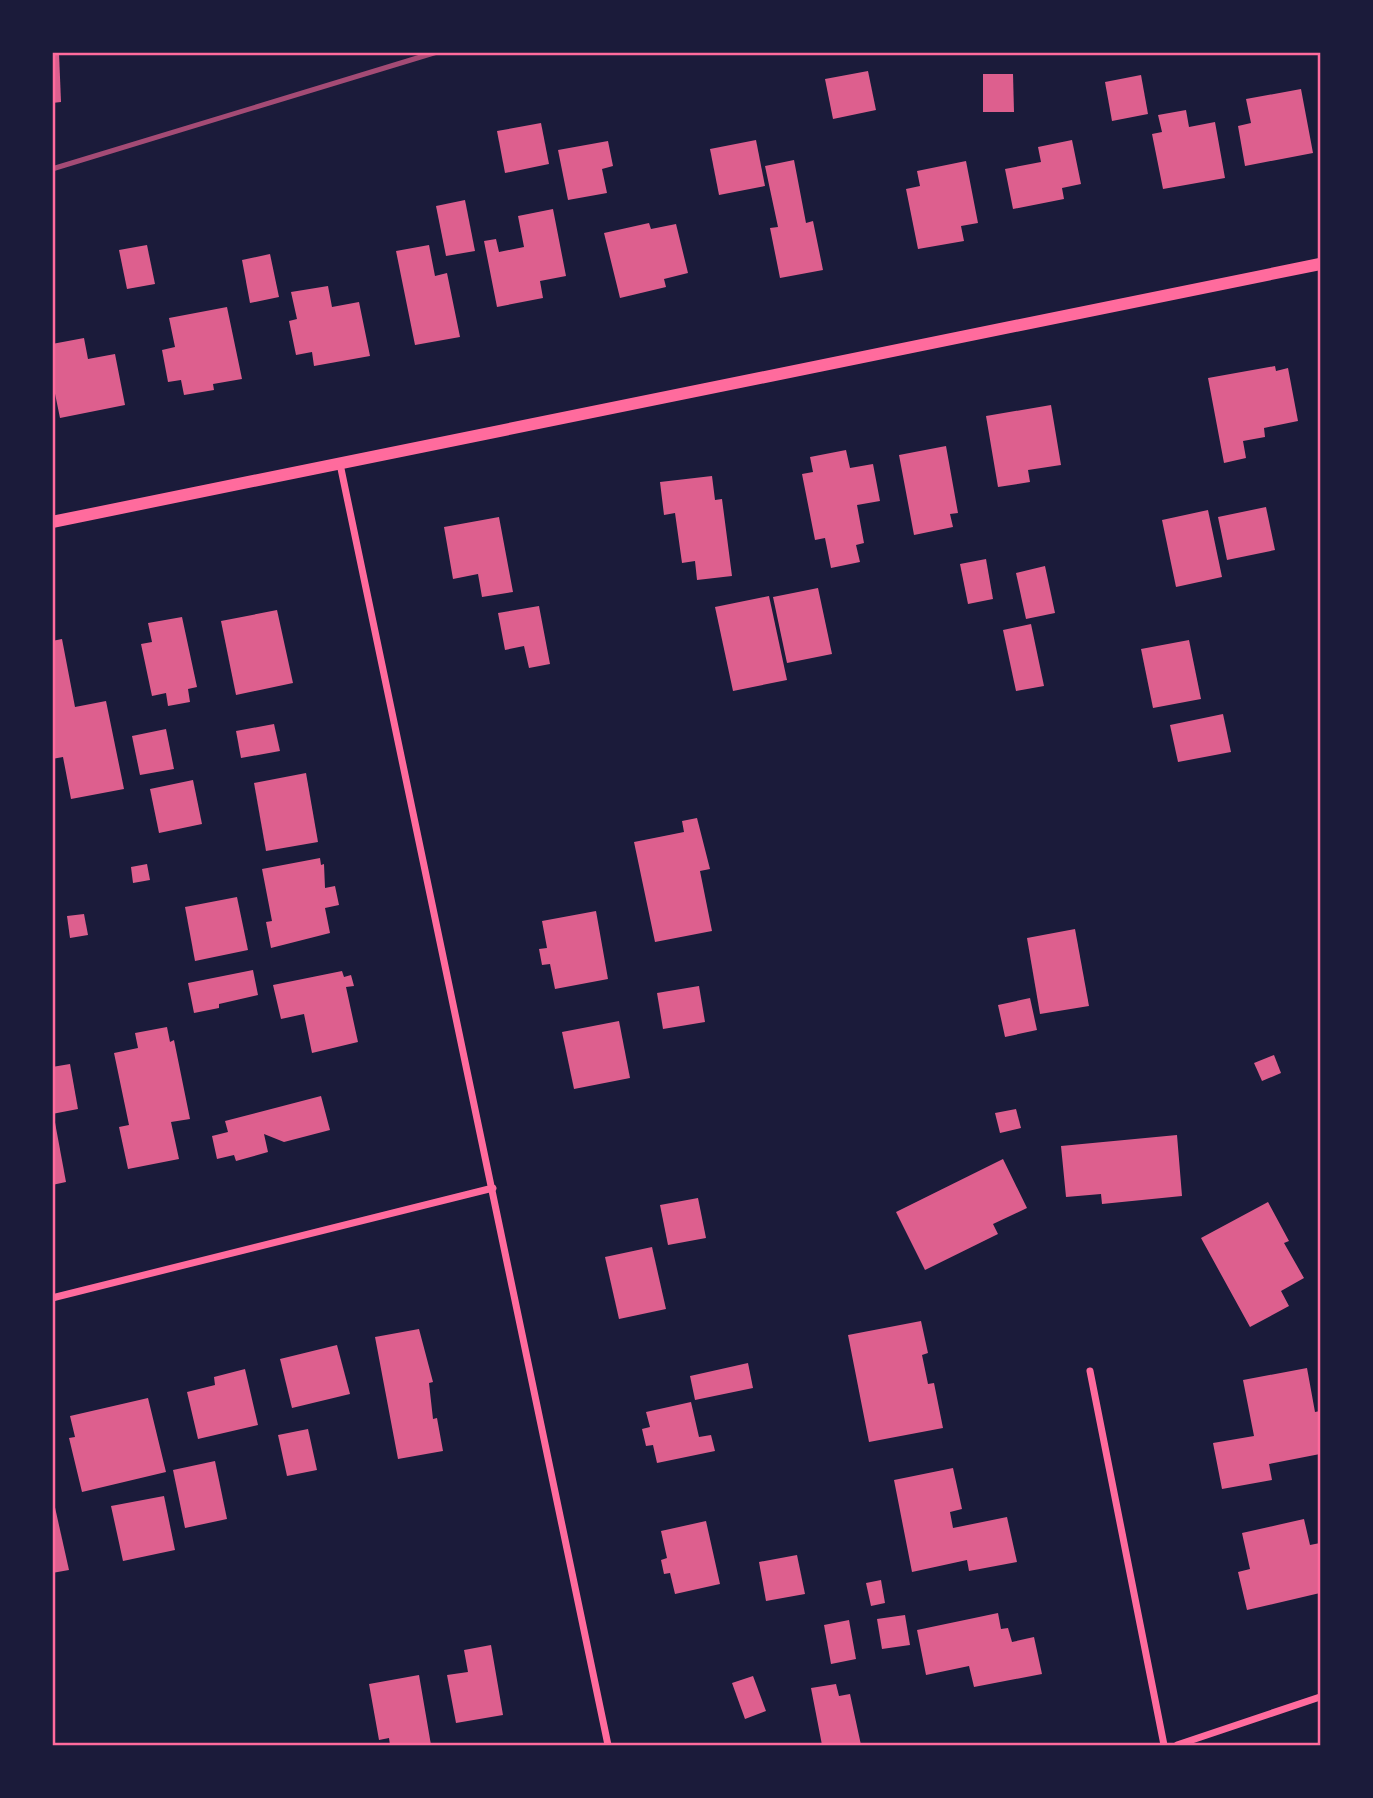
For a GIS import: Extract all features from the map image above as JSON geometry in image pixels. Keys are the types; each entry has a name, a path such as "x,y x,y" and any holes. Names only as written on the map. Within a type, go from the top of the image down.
{"street":[{"path":"52,522 1321,264"},
{"path":"340,464 608,1745"},
{"path":"52,1298 493,1188"},
{"path":"1090,1371 1164,1745"},
{"path":"1177,1745 1321,1697"}],"building":[{"path":"52,53 59,53 61,102 52,103"},
{"path":"868,71 876,110 833,119 825,79"},
{"path":"983,74 1013,74 1014,112 983,112"},
{"path":"1141,75 1148,114 1112,121 1105,82"},
{"path":"1301,89 1313,153 1245,166 1238,126 1251,123 1246,99"},
{"path":"1186,110 1189,127 1215,122 1225,178 1163,189 1152,134 1162,132 1158,115"},
{"path":"541,123 549,164 505,173 497,131"},
{"path":"756,140 765,186 719,195 710,149"},
{"path":"1072,140 1081,184 1062,188 1064,199 1013,209 1005,169 1041,162 1038,147"},
{"path":"608,141 613,166 602,169 607,193 568,200 558,150"},
{"path":"794,160 806,223 813,221 823,270 780,278 770,228 778,227 765,166"},
{"path":"966,161 978,223 961,226 964,241 918,249 906,189 920,186 917,171"},
{"path":"465,200 475,251 446,256 436,206"},
{"path":"553,209 566,276 540,281 543,298 497,307 484,241 496,239 499,252 524,247 518,216"},
{"path":"649,223 651,229 676,224 688,273 664,279 666,287 620,298 604,233"},
{"path":"147,245 155,284 127,289 119,250"},
{"path":"429,245 435,276 447,273 460,337 415,345 396,251"},
{"path":"270,254 279,297 250,303 242,260"},
{"path":"328,286 332,307 359,302 370,356 314,366 312,352 296,355 289,321 297,319 291,292"},
{"path":"227,307 242,379 213,384 214,390 184,395 181,380 168,382 162,350 175,347 169,318"},
{"path":"84,338 88,359 115,354 125,405 60,418 52,379 52,344"},
{"path":"1275,366 1276,371 1288,368 1298,421 1264,428 1265,437 1243,441 1246,458 1224,463 1208,378"},
{"path":"1051,405 1061,465 1028,470 1030,482 998,487 986,416"},
{"path":"946,446 958,513 950,514 953,527 914,535 899,455"},
{"path":"846,450 850,468 873,464 880,501 857,505 864,543 856,545 860,562 831,568 825,538 815,540 802,474 813,472 810,457"},
{"path":"712,476 715,500 722,499 732,576 697,580 695,561 682,563 675,513 664,515 660,482"},
{"path":"1266,507 1275,550 1227,560 1218,517"},
{"path":"1208,510 1222,577 1176,587 1162,520"},
{"path":"499,517 513,592 482,597 478,574 453,579 444,527"},
{"path":"986,559 993,599 968,604 960,564"},
{"path":"1045,566 1055,613 1026,619 1016,573"},
{"path":"818,588 832,654 787,663 773,597"},
{"path":"769,596 787,680 733,691 715,607"},
{"path":"539,606 550,664 529,668 524,646 505,650 498,613"},
{"path":"277,610 293,683 236,695 221,621"},
{"path":"182,617 197,687 188,689 190,702 168,706 166,693 152,696 141,644 152,642 148,623"},
{"path":"1031,624 1044,686 1016,691 1003,630"},
{"path":"62,639 75,707 106,701 124,789 71,799 63,757 52,759 52,641"},
{"path":"1189,640 1201,699 1153,708 1141,649"},
{"path":"1223,714 1231,752 1178,762 1170,725"},
{"path":"274,724 280,751 241,758 236,731"},
{"path":"166,729 174,769 140,775 132,736"},
{"path":"306,773 318,842 266,851 254,783"},
{"path":"193,780 202,824 159,833 150,789"},
{"path":"697,818 710,869 700,871 712,931 655,942 634,842 684,832 682,821"},
{"path":"320,858 321,865 324,864 325,888 335,886 339,905 325,908 330,933 271,948 266,922 272,921 262,869"},
{"path":"147,864 150,880 133,883 131,867"},
{"path":"237,897 248,950 195,961 185,907"},
{"path":"596,911 608,979 555,989 550,964 542,965 539,949 547,948 542,921"},
{"path":"84,914 88,935 70,938 67,916"},
{"path":"1075,929 1089,1006 1040,1014 1027,938"},
{"path":"253,970 258,995 194,1013 188,983"},
{"path":"342,971 344,977 351,975 354,986 346,987 358,1042 312,1053 304,1014 281,1019 273,985"},
{"path":"699,986 705,1022 663,1029 657,993"},
{"path":"1030,998 1037,1030 1005,1037 998,1005"},
{"path":"619,1021 630,1078 574,1089 562,1032"},
{"path":"167,1027 170,1042 174,1040 190,1119 171,1122 179,1159 128,1169 119,1127 129,1125 114,1053 138,1048 135,1033"},
{"path":"1274,1055 1281,1073 1262,1081 1254,1063"},
{"path":"70,1064 78,1109 52,1114 52,1067"},
{"path":"321,1096 330,1130 284,1142 264,1134 268,1152 236,1161 234,1155 217,1159 212,1136 228,1132 225,1121"},
{"path":"1016,1109 1021,1128 1000,1133 995,1113"},
{"path":"54,1117 66,1182 52,1185 52,1118"},
{"path":"1177,1135 1182,1196 1102,1204 1101,1194 1066,1197 1061,1146"},
{"path":"1003,1159 1027,1208 993,1224 998,1234 925,1270 896,1212"},
{"path":"698,1198 706,1238 668,1245 660,1205"},
{"path":"1268,1202 1289,1241 1284,1243 1304,1278 1281,1291 1289,1306 1250,1327 1201,1238"},
{"path":"652,1247 666,1309 619,1319 605,1257"},
{"path":"921,1321 928,1353 922,1355 928,1384 934,1383 943,1428 869,1442 848,1335"},
{"path":"419,1329 433,1382 429,1383 433,1419 437,1418 443,1451 398,1459 375,1337"},
{"path":"337,1345 350,1394 292,1408 280,1359"},
{"path":"748,1363 753,1388 695,1400 690,1376"},
{"path":"1307,1368 1315,1412 1320,1411 1320,1454 1269,1464 1272,1480 1222,1489 1213,1443 1254,1436 1243,1380"},
{"path":"245,1369 258,1425 198,1439 187,1392 215,1385 214,1377"},
{"path":"148,1398 166,1472 82,1492 69,1438 75,1437 70,1416"},
{"path":"691,1402 699,1437 711,1435 715,1451 657,1463 653,1445 646,1446 642,1429 650,1427 646,1412"},
{"path":"308,1429 317,1470 287,1476 278,1435"},
{"path":"215,1461 227,1519 185,1528 173,1470"},
{"path":"953,1468 962,1509 950,1512 953,1528 1007,1517 1017,1562 969,1571 967,1560 912,1572 894,1480"},
{"path":"52,1494 69,1570 52,1573"},
{"path":"164,1496 175,1550 123,1561 111,1506"},
{"path":"1304,1519 1310,1545 1320,1543 1320,1593 1247,1610 1238,1572 1250,1569 1242,1533"},
{"path":"706,1521 720,1584 675,1594 670,1573 664,1574 661,1560 667,1558 661,1531"},
{"path":"797,1555 805,1594 766,1601 759,1562"},
{"path":"881,1580 885,1603 871,1606 866,1583"},
{"path":"998,1613 1001,1629 1008,1628 1012,1642 1034,1637 1042,1674 974,1687 969,1666 926,1675 917,1630"},
{"path":"905,1615 910,1645 882,1649 877,1619"},
{"path":"849,1620 856,1659 831,1664 824,1625"},
{"path":"491,1645 503,1715 456,1723 447,1675 468,1672 464,1650"},
{"path":"419,1675 431,1745 390,1745 389,1738 379,1740 369,1684"},
{"path":"753,1676 766,1711 745,1719 732,1683"},
{"path":"836,1684 839,1696 850,1694 861,1745 822,1745 811,1688"}],"railway":[{"path":"52,169 437,52"}]}
